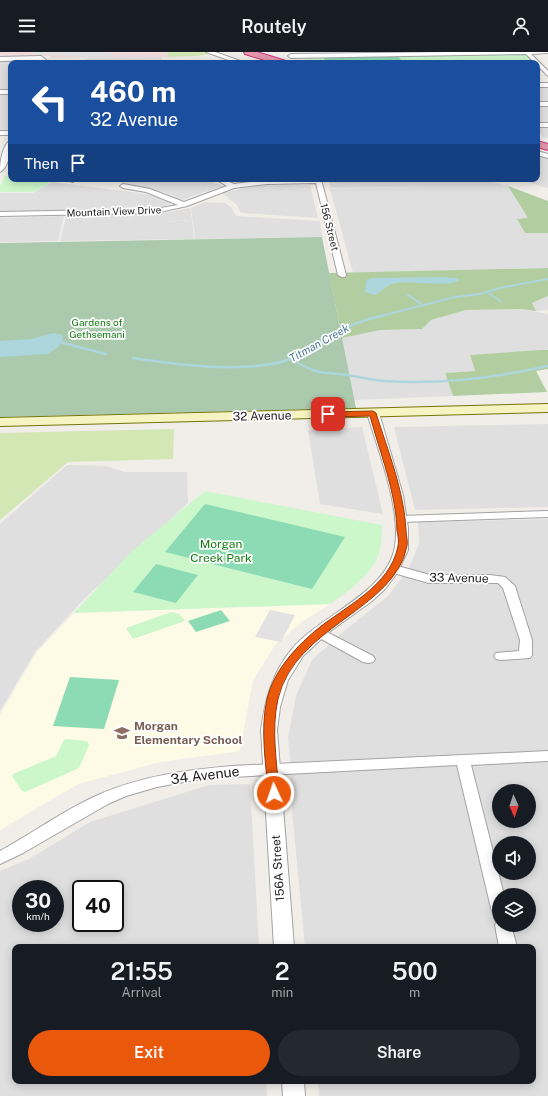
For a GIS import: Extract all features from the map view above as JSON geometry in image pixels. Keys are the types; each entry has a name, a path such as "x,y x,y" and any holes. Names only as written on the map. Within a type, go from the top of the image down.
{"highway":[{"path":"236,52 261,60"},
{"path":"248,52 273,60"}],"main road":[{"name":"32 Avenue","path":"0,428 374,416 548,408"},
{"name":"32 Avenue","path":"0,422 548,414"}],"street":[{"path":"209,52 234,60"},
{"path":"527,52 535,60"},
{"path":"289,54 548,52"},
{"path":"289,54 300,60"},
{"path":"0,59 41,58 42,60"},
{"path":"2,172 8,152"},
{"path":"224,182 233,186"},
{"name":"Mountain View Drive","path":"0,214 155,211 185,204 233,186 267,182"},
{"name":"156 Street","path":"319,182 342,275"},
{"path":"124,186 148,190 185,204"},
{"name":"156A Street","path":"284,944 269,730 273,699 282,675 299,651 319,632 378,588 394,569 402,545 401,519 374,416"},
{"path":"401,519 548,514"},
{"name":"33 Avenue","path":"394,569 429,579 502,580 509,586 526,644 526,655 501,656"},
{"path":"319,632 368,659"},
{"name":"34 Avenue","path":"0,858 107,797 139,786 205,774 272,769 548,756"},
{"path":"463,760 494,888"},
{"path":"505,932 507,944"},
{"path":"293,1084 294,1096"}],"shaded area":[{"path":"0,52 168,52 167,57 51,58 51,56 0,57"},
{"path":"30,52 104,52 115,55 108,57 83,57 39,55"},
{"path":"162,57 162,60 86,60 90,58"},
{"path":"0,61 8,61 8,90 0,90"},
{"path":"540,87 548,87 548,138 543,138 540,134"},
{"path":"0,94 8,94 8,128 7,130 0,130"},
{"path":"540,156 548,158 548,188 527,182 540,182"},
{"path":"52,182 139,193 149,195 172,204 149,209 0,212 0,193 33,193"},
{"path":"122,182 212,182 223,186 182,200 164,192 120,184"},
{"path":"329,182 493,182 508,186 529,219 517,219 525,233 548,233 548,268 353,273 330,189 422,187 331,188"},
{"path":"310,185 318,218 241,213 236,204 222,193 256,186"},
{"path":"205,202 225,203 231,207 236,216 320,221 322,237 195,239 191,208"},
{"path":"190,208 192,220 194,239 60,241 66,216 158,214"},
{"path":"64,216 58,241 0,242 0,218"},
{"path":"548,296 548,310 536,311 532,303"},
{"path":"521,309 548,314 548,350 470,356 475,371 445,373 453,396 354,400 342,338 381,330 422,329 431,320 466,310"},
{"path":"548,424 548,507 415,510 394,427"},
{"path":"362,427 383,514 320,504 308,430"},
{"path":"67,465 106,466 125,472 187,472 188,503 84,599 35,652 0,711 0,524"},
{"path":"548,519 548,1096 319,1096 318,1084 536,1084 536,944 305,944 292,810 288,738 296,696 312,660 344,631 388,596 409,568 419,543 418,522"},
{"name":"Morgan Elementary School","path":"330,604 303,621 275,645 253,680 240,751 161,762 78,784 0,830 0,715 37,652 74,613"},
{"path":"270,610 295,615 281,642 255,637"},
{"path":"250,784 259,944 12,944 12,1084 266,1084 267,1096 0,1096 0,871 29,859 90,822 209,785"}],"green space":[{"path":"168,52 203,52 209,54 167,57"},
{"path":"520,53 526,54 531,60 309,60 298,56"},
{"path":"396,56 401,60 325,60 324,58"},
{"path":"5,176 8,176 8,182 51,182 34,192 0,192 0,187"},
{"path":"508,186 548,201 548,233 525,233 517,219 528,218"},
{"name":"Gardens of Gethsemani","path":"322,237 356,408 0,417 0,243"},
{"path":"548,268 548,296 532,303 536,311 521,309 466,310 431,320 422,329 381,330 342,338 329,273"},
{"path":"548,350 548,369 536,371 547,392 453,396 445,373 475,371 470,355"},
{"path":"174,429 173,459 68,462 0,520 0,433"},
{"name":"Morgan Creek Park","path":"205,491 382,525 379,554 369,571 355,586 330,604 74,613 131,552"},
{"path":"205,504 345,537 312,589 165,552"},
{"path":"156,564 198,575 176,603 133,592"},
{"path":"221,610 230,621 196,632 188,621"},
{"path":"171,612 179,614 185,621 133,639 126,628"},
{"path":"70,677 119,680 104,729 53,726"},
{"path":"64,740 87,741 89,745 79,768 25,792 22,791 12,776 13,774 56,756"}],"water":[{"path":"371,278 456,278 460,280 438,284 403,282 388,286 375,295 365,292 366,281"},
{"path":"53,333 62,335 63,339 58,347 48,354 0,357 0,341 31,339"}],"waterway":[{"name":"Titman Creek","path":"381,316 455,297 480,294 500,288 548,279"},
{"path":"487,292 500,301"},
{"path":"408,295 423,305"},
{"name":"Titman Creek","path":"381,316 385,315"},
{"name":"Titman Creek","path":"133,358 195,366 241,367 263,365 283,361 301,355 344,328 381,316"},
{"path":"60,342 106,354"},
{"path":"296,358 298,363 312,370 380,381 405,382 466,380 548,366"}],"place":[{"name":"Morgan Elementary School","path":"122,733"}],"route":[{"path":"274,793 269,730 273,699 282,675 299,651 319,632 378,588 394,569 402,545 401,519 373,413 328,414"}]}
